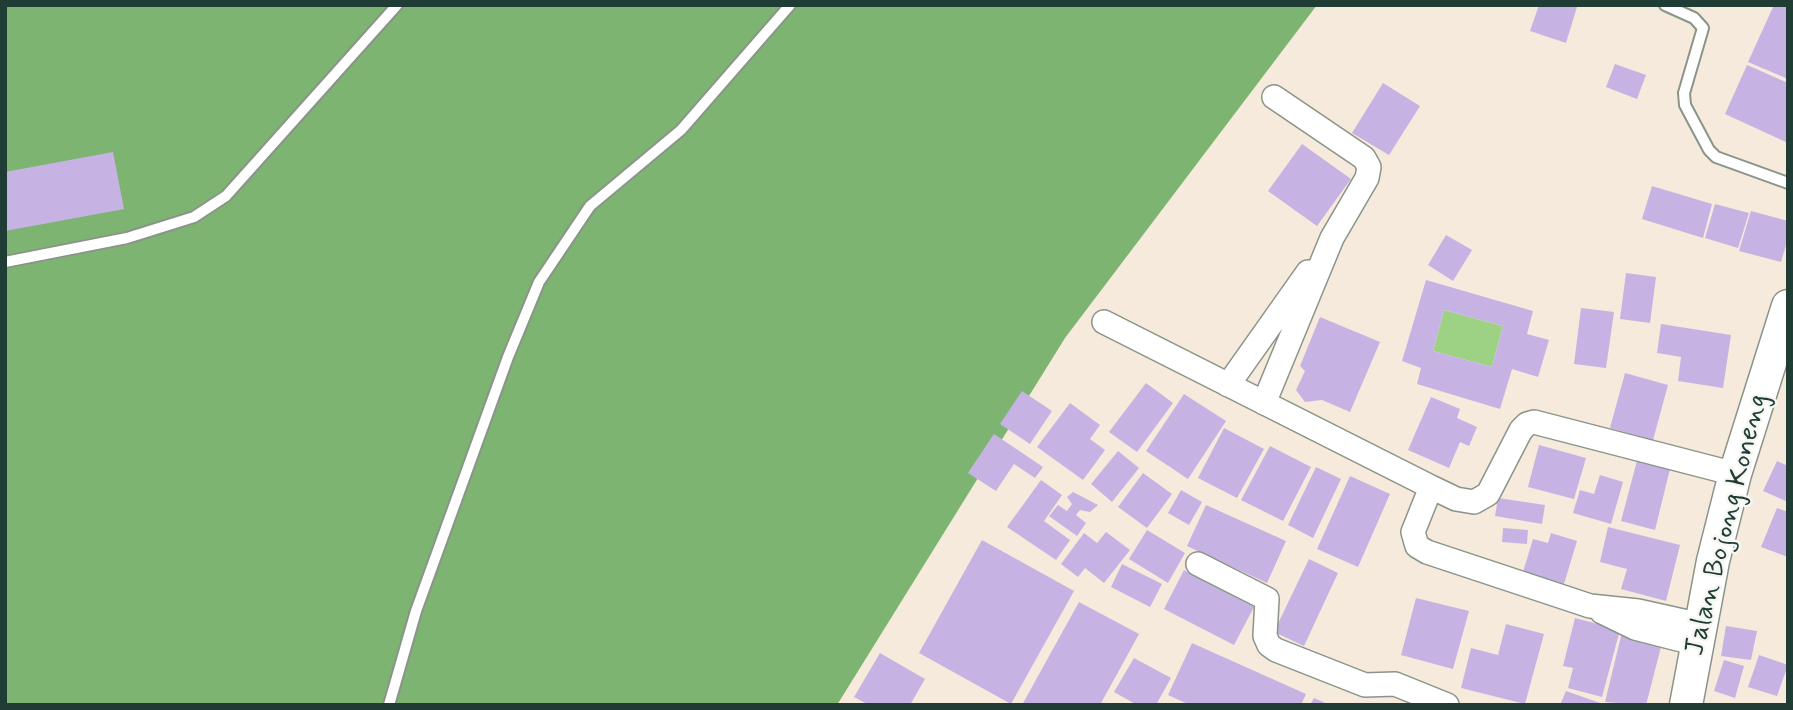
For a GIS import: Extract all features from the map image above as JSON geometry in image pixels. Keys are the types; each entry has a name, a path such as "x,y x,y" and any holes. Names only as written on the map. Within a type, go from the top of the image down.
{"street":[{"path":"1228,385 1332,238 1367,178 1369,167 1364,158 1274,97"},
{"path":"1264,403 1332,238"},
{"name":"Jalan Bojong Koneng","path":"1686,705 1735,474 1788,306"},
{"path":"1104,322 1456,499 1474,502 1489,494 1521,430 1534,422 1735,474"},
{"path":"1431,487 1413,532 1417,546 1590,606 1635,628 1699,635"},
{"path":"1198,564 1267,599 1265,636 1269,645 1276,650 1365,685 1395,684 1447,705"}],"lane":[{"path":"5,262 127,238 194,217 226,196 397,5"},
{"path":"389,705 416,611 508,357 539,282 590,206 681,130 790,5"},
{"path":"1665,5 1694,18 1703,29 1684,93 1685,105 1709,150 1716,157 1788,183"}],"green space":[{"path":"5,5 1317,5 1065,338 837,705 5,705"},
{"path":"1444,310 1503,326 1492,367 1433,351"}],"building":[{"path":"1539,5 1577,7 1566,43 1530,31"},
{"path":"1774,5 1788,5 1788,79 1748,62"},
{"path":"1615,64 1646,75 1637,99 1606,87"},
{"path":"1747,65 1788,83 1788,143 1725,114"},
{"path":"1383,83 1420,106 1389,155 1352,133"},
{"path":"1302,144 1351,179 1317,226 1268,191"},
{"path":"113,152 124,209 5,231 5,172"},
{"path":"1652,186 1712,204 1703,238 1642,219"},
{"path":"1715,204 1749,213 1738,248 1705,238"},
{"path":"1751,211 1788,221 1788,238 1781,262 1739,251"},
{"path":"1446,235 1472,250 1453,281 1428,265"},
{"path":"1626,273 1656,277 1650,323 1620,319"},
{"path":"1426,280 1533,311 1527,334 1549,340 1538,377 1512,369 1500,409 1417,384 1421,368 1402,361","holes":["1444,310 1503,326 1492,367 1433,351"]},
{"path":"1581,308 1614,312 1606,368 1574,364"},
{"path":"1320,317 1380,342 1350,412 1322,400 1305,402 1296,390 1305,371 1300,366"},
{"path":"1661,324 1731,335 1723,388 1678,381 1681,357 1657,353"},
{"path":"1625,373 1668,385 1653,440 1610,428"},
{"path":"1146,383 1173,403 1137,452 1109,432"},
{"path":"1022,391 1052,411 1030,444 1000,424"},
{"path":"1184,394 1226,421 1188,479 1146,451"},
{"path":"1431,397 1460,409 1457,418 1477,427 1469,446 1460,442 1449,468 1408,450"},
{"path":"1070,403 1100,425 1090,439 1105,450 1083,480 1037,447"},
{"path":"1224,428 1264,449 1237,498 1198,478"},
{"path":"994,434 1043,467 1035,478 1014,464 996,491 968,473"},
{"path":"1539,445 1586,458 1574,499 1528,487"},
{"path":"1270,446 1311,467 1283,521 1241,500"},
{"path":"1118,451 1139,468 1112,502 1091,484"},
{"path":"1638,457 1671,465 1655,530 1621,521"},
{"path":"1777,461 1788,466 1788,502 1763,491"},
{"path":"1316,467 1341,479 1313,538 1288,525"},
{"path":"1143,473 1172,494 1147,528 1118,507"},
{"path":"1600,475 1623,482 1611,524 1573,513 1580,490 1594,494"},
{"path":"1350,476 1390,494 1358,567 1317,549"},
{"path":"1041,480 1062,495 1044,521 1070,540 1056,560 1007,527"},
{"path":"1181,490 1202,502 1189,525 1168,513"},
{"path":"1073,492 1098,505 1090,512 1080,510 1076,515 1086,523 1077,536 1049,516 1058,505 1067,511 1072,504 1067,497"},
{"path":"1498,498 1545,505 1542,524 1495,516"},
{"path":"1206,505 1286,541 1267,583 1187,546"},
{"path":"1777,508 1788,512 1788,557 1761,547"},
{"path":"1608,527 1680,545 1666,601 1621,589 1627,569 1600,562"},
{"path":"1503,528 1528,530 1527,544 1502,542"},
{"path":"1147,530 1185,553 1168,583 1129,559"},
{"path":"1106,532 1130,550 1104,583 1085,568 1078,577 1061,564 1084,533 1097,543"},
{"path":"1551,533 1577,541 1564,584 1523,572 1533,539 1548,543"},
{"path":"982,540 1074,591 1011,704 919,653"},
{"path":"1309,559 1338,573 1304,646 1274,632"},
{"path":"1122,564 1162,584 1150,607 1111,587"},
{"path":"1184,570 1254,607 1234,645 1164,609"},
{"path":"1416,598 1469,611 1453,669 1401,655"},
{"path":"1079,602 1139,634 1100,705 1022,705"},
{"path":"1575,618 1620,630 1602,697 1568,688 1573,668 1563,666"},
{"path":"1506,624 1544,634 1525,704 1461,688 1471,648 1498,655"},
{"path":"1726,626 1757,631 1751,660 1721,656"},
{"path":"1622,632 1662,643 1646,705 1605,702"},
{"path":"1192,643 1306,694 1301,705 1190,705 1168,695"},
{"path":"880,653 925,679 910,705 869,705 854,697"},
{"path":"1759,655 1788,665 1777,696 1748,687"},
{"path":"1134,658 1171,678 1156,705 1137,705 1114,692"},
{"path":"1724,660 1744,666 1735,698 1714,691"},
{"path":"1566,691 1603,704 1603,705 1560,705"},
{"path":"1314,698 1330,705 1310,705"}]}
